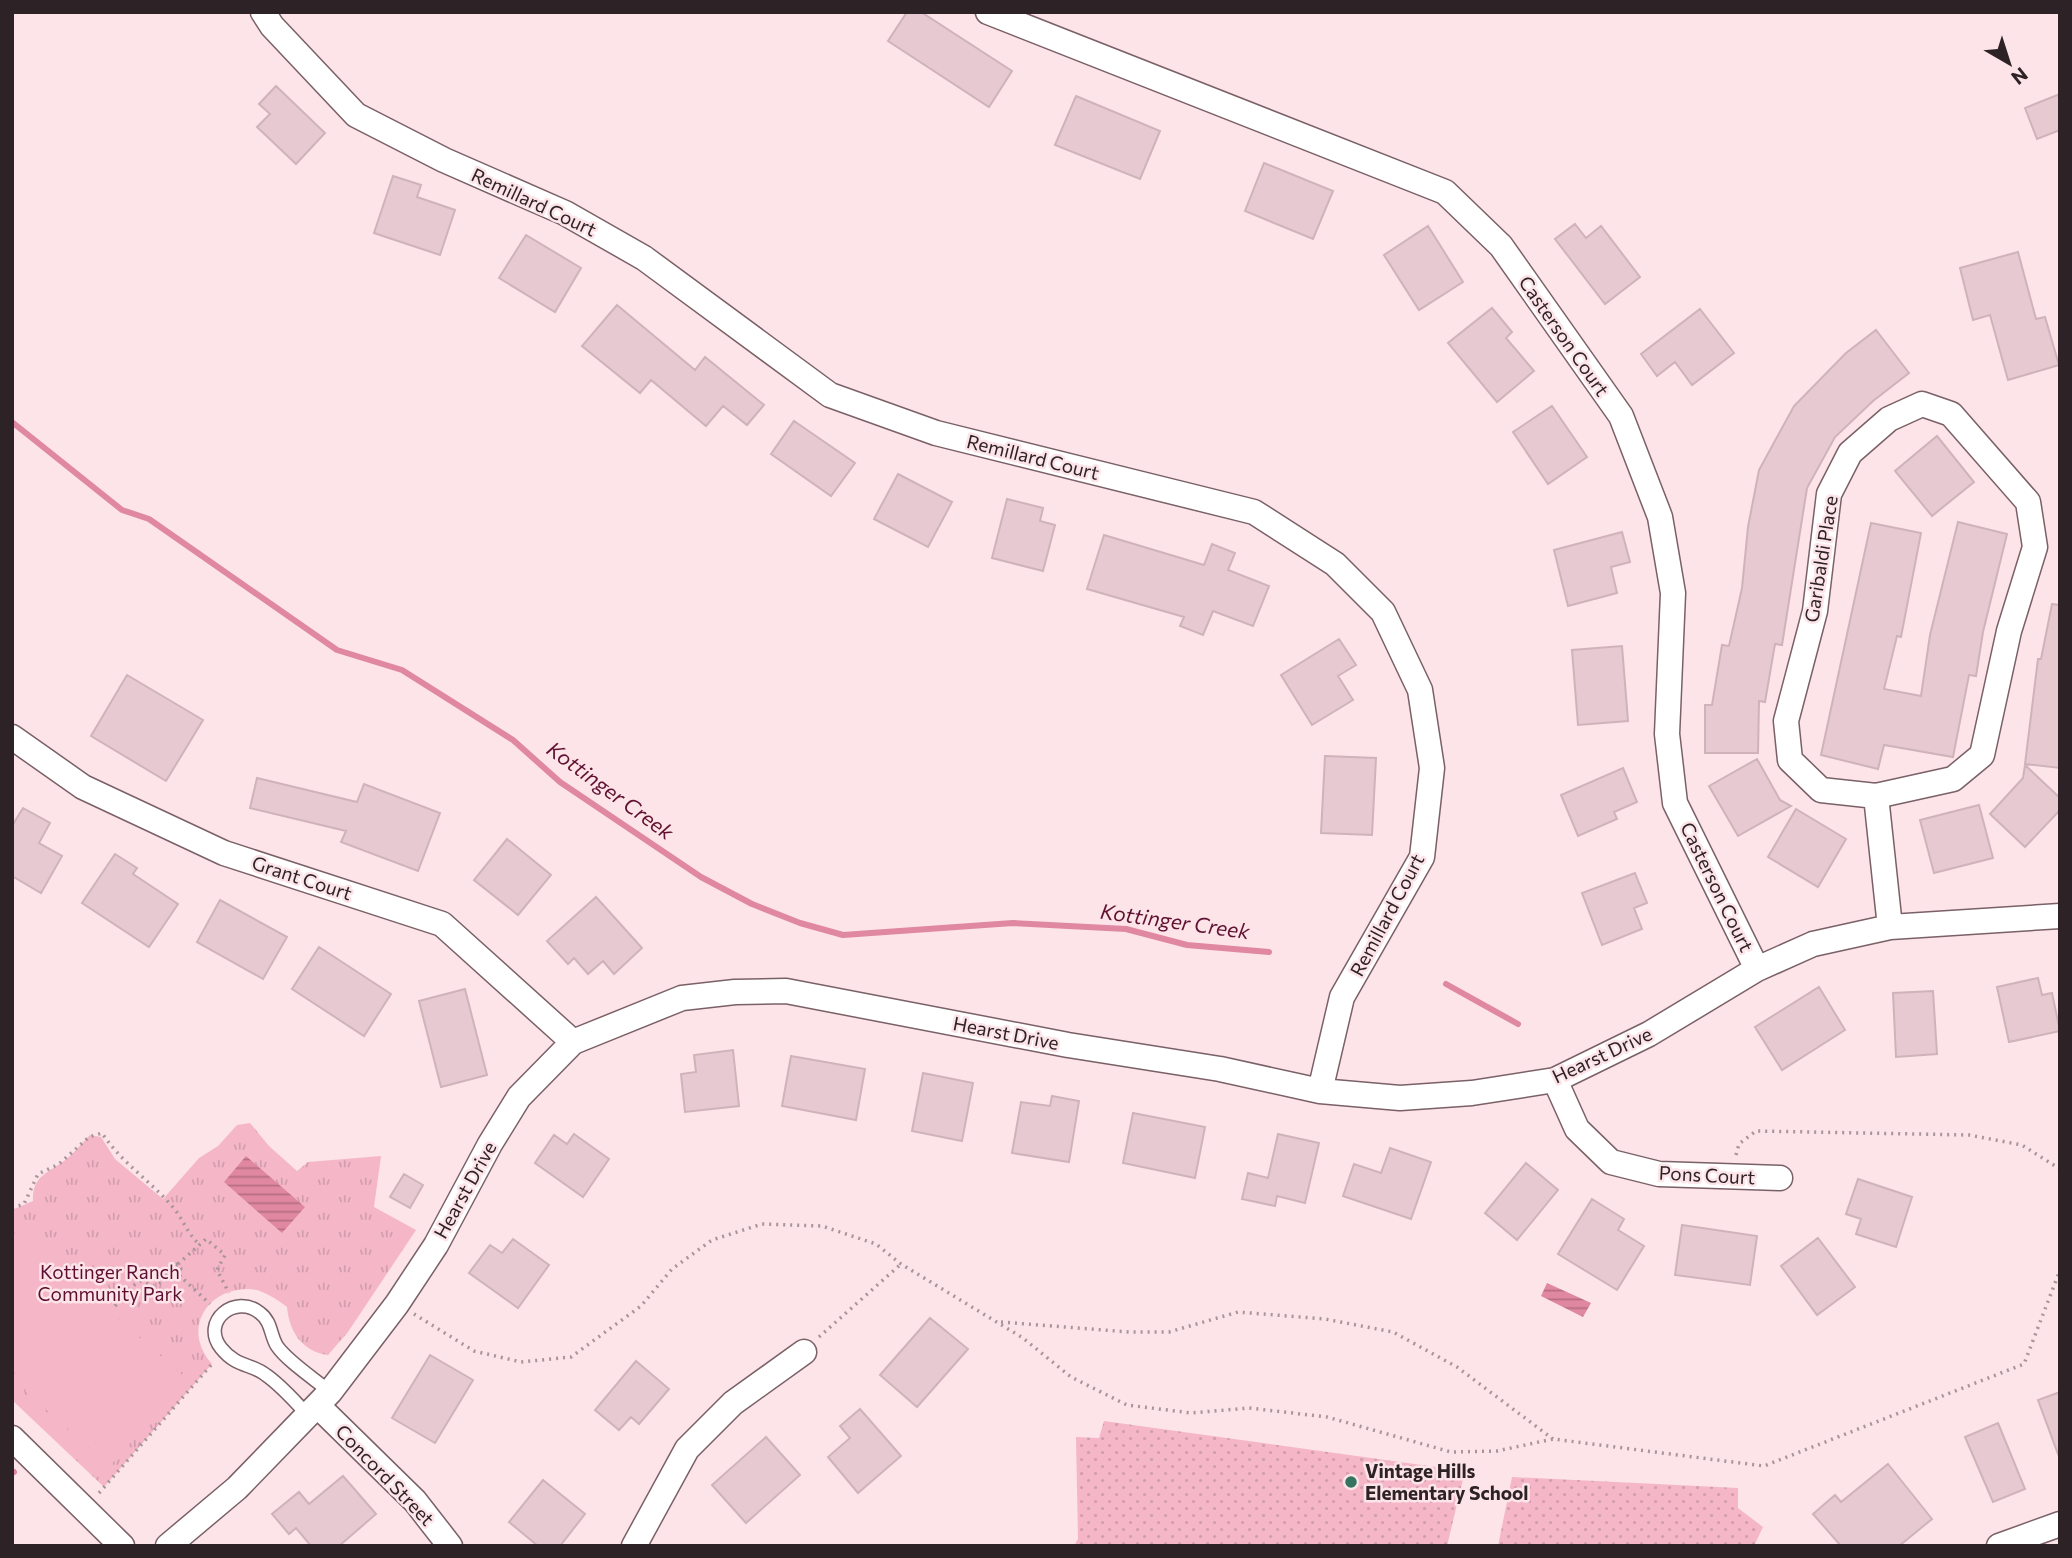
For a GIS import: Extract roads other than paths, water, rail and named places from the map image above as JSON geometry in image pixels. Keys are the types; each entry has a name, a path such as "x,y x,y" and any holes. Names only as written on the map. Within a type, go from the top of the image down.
{"street":[{"name":"Remillard Court","path":"263,12 272,26 356,115 444,160 565,213 643,258 830,395 936,433 1254,512 1335,564 1383,612 1420,691 1432,768 1422,857 1342,997 1320,1091"},
{"name":"Casterson Court","path":"988,12 1445,192 1501,246 1621,416 1660,517 1674,593 1667,734 1675,803 1757,969"},
{"name":"Garibaldi Place","path":"1922,404 1951,414 2028,502 2035,547 2009,631 1983,755 1953,779 1877,796 1821,790 1790,760 1786,721 1815,611 1829,494 1850,453 1889,419 1922,404"},
{"name":"Grant Court","path":"12,737 83,787 225,853 442,924 573,1042"},
{"path":"1877,796 1891,927"},
{"name":"Hearst Drive","path":"168,1546 237,1488 319,1405 397,1304 436,1245 490,1144 519,1097 573,1042 682,998 735,992 786,991 1068,1045 1220,1069 1320,1091 1399,1098 1472,1093 1555,1080 1649,1034 1757,969 1813,944 1891,927 2060,915"},
{"name":"Pons Court","path":"1555,1080 1577,1129 1611,1162 1659,1174 1780,1178"},
{"path":"634,1546 687,1449 733,1403 804,1352"},
{"name":"Concord Street","path":"319,1405 415,1501 450,1546"},
{"path":"12,1438 122,1546"},
{"path":"1999,1546 2060,1524"}],"lane":[{"path":"246,1305 260,1313 272,1327 277,1346 319,1405 264,1373 234,1362 219,1346 214,1333 215,1321 222,1313 235,1306 246,1305"}],"waterway":[{"name":"Kottinger Creek","path":"12,422 122,510 149,519 337,650 402,670 513,740 560,782 701,877 752,904 800,923 843,935 1013,923 1126,929 1187,945 1269,952"},
{"name":"Kottinger Creek","path":"1446,984 1518,1024"}],"place":[{"name":"Vintage Hills Elementary School","path":"1351,1482"}],"park label":[{"name":"Kottinger Ranch Community Park","path":"110,1283"}]}
